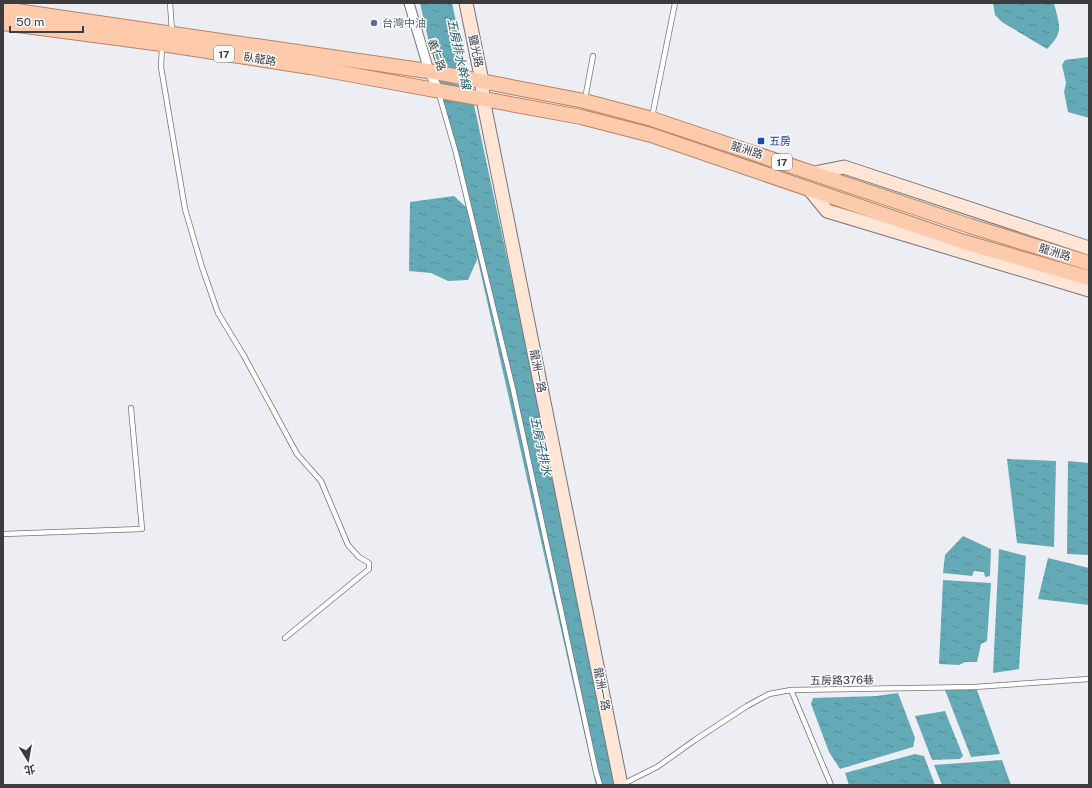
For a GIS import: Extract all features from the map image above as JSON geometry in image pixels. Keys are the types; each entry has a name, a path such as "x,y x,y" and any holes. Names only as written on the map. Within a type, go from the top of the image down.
{"main road":[{"name":"臥龍路","path":"3,9 432,72"},
{"name":"臥龍路","path":"3,23 162,44 310,67 441,91"},
{"name":"17","path":"432,72 476,80"},
{"name":"龍洲路","path":"476,80 584,101 652,119 814,172 970,226 1089,263"},
{"name":"17","path":"441,91 477,98"},
{"name":"龍洲路","path":"477,98 581,117 651,135 964,242 1089,278"}],"street":[{"name":"義仁路","path":"409,3 432,72 441,91"},
{"name":"鹽光路","path":"466,3 477,98"},
{"name":"龍洲一路","path":"477,98 621,785"},
{"path":"814,172 844,167 1089,248"},
{"path":"809,189 827,211 1089,290"}],"lane":[{"path":"170,3 172,33 162,44 161,67 184,209 202,267 218,312 244,356 297,454 321,481 348,545 359,557 369,563 369,569 285,638"},
{"path":"652,119 674,3"},
{"path":"584,101 593,56"},
{"path":"441,91 513,390 600,785"},
{"path":"3,534 142,529 131,408"},
{"name":"五房路376巷","path":"621,785 657,767 721,723 769,694 792,690 974,687 1089,679"},
{"path":"792,690 831,785"}],"water":[{"path":"420,3 452,3 621,785 596,785 476,252 477,260 468,280 448,281 431,273 409,271 410,202 454,196 466,207"},
{"path":"993,3 1054,3 1059,28 1053,43 1047,49 1002,22 995,15"},
{"path":"1089,57 1089,118 1068,112 1064,92 1066,83 1062,65 1065,60"},
{"path":"1007,459 1056,461 1054,547 1017,543"},
{"path":"1068,461 1089,463 1089,555 1067,554"},
{"path":"963,536 991,549 990,576 985,577 984,572 974,571 972,576 943,573 945,555"},
{"path":"999,549 1026,556 1019,669 993,673"},
{"path":"1048,558 1089,568 1089,605 1038,599"},
{"path":"943,580 991,583 987,641 981,644 977,662 965,662 959,665 939,664"},
{"path":"945,690 977,690 1000,754 971,757"},
{"path":"898,693 915,738 913,747 840,769 829,752 811,704 813,698 876,696"},
{"path":"945,711 963,756 960,759 932,760 915,716"},
{"path":"915,754 924,756 935,785 849,785 845,773"},
{"path":"1002,760 1011,785 942,785 934,765"}],"place":[{"name":"台灣中油","path":"374,23"},
{"name":"五房","path":"761,141"}],"water label":[{"name":"五房排水幹線","path":"459,54"},
{"name":"五房子排水","path":"541,446"}]}
